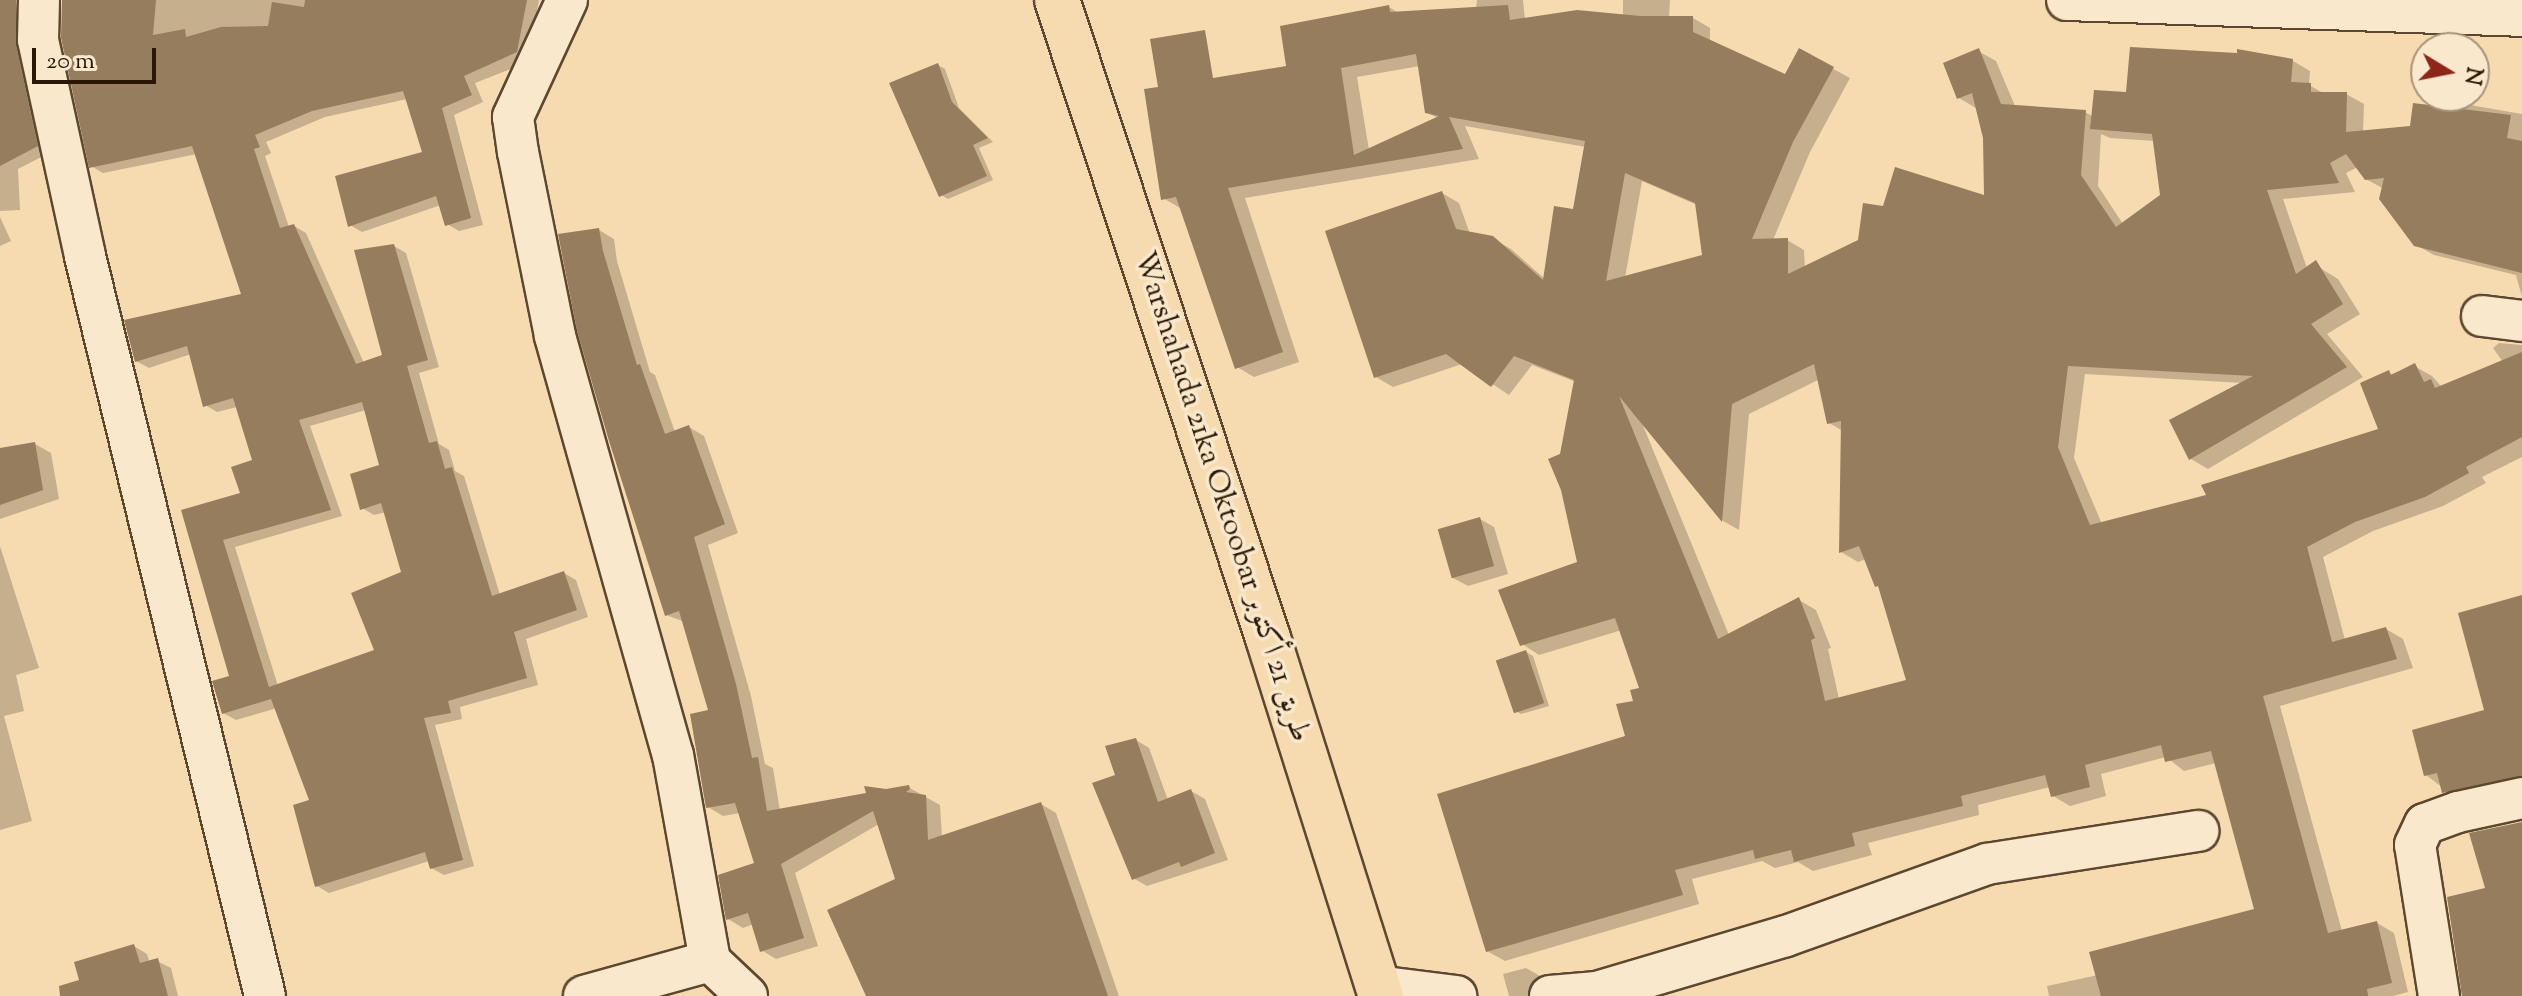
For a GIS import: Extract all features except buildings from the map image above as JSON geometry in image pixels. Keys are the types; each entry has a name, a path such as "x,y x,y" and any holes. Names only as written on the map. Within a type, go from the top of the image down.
{"main road":[{"name":"Warshahada 21ka Oktoobar طريق 21 أكتوبر","path":"1057,0 1268,638 1379,991"}],"street":[{"path":"39,0 38,40 85,256 265,996"},
{"path":"567,0 513,117 518,152 555,336 673,755 710,961 747,996"},
{"path":"2067,0 2522,16"},
{"path":"2482,316 2522,321"},
{"path":"2439,996 2415,845 2425,824 2458,812 2522,798"},
{"path":"1550,996 1597,992 1757,944 1987,864 2198,831"},
{"path":"584,996 710,961"},
{"path":"1379,991 1456,996"}]}
